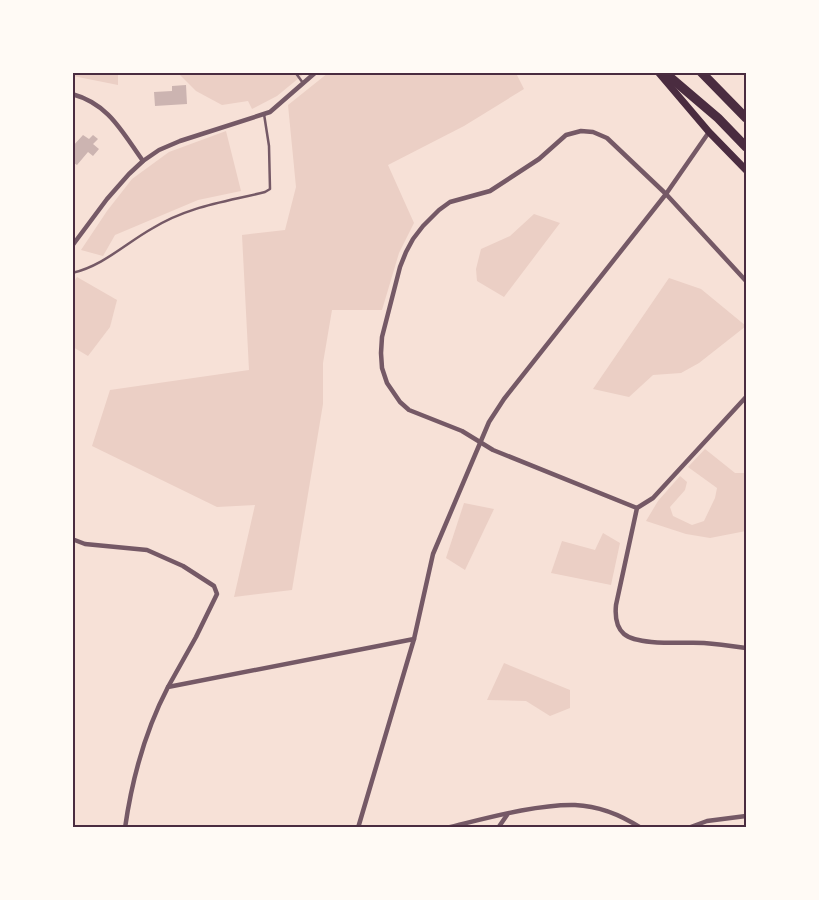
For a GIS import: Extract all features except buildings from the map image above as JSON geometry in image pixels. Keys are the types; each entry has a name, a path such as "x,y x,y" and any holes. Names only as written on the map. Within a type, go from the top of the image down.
{"highway":[{"path":"664,72 718,118 746,147"},
{"path":"701,72 746,118"}],"main road":[{"path":"658,72 709,132 746,170"}],"street":[{"path":"72,246 107,199 129,174 159,150 180,141 264,114 279,106 316,72"},
{"path":"72,94 95,103 108,112 144,161"},
{"path":"637,508 493,450 462,431 405,408 391,390 384,376 380,353 382,337 400,267 413,239 438,210 450,202 490,191 539,159 566,135 581,131 593,132 607,138 666,194 746,282"},
{"path":"358,828 414,639 433,554 489,422 504,399 666,194 709,132"},
{"path":"746,397 653,498 637,508 616,605 617,621 624,634 631,638 648,642 706,643 746,648"},
{"path":"72,539 85,544 147,550 183,566 214,586 218,594 153,716 139,760 124,828"},
{"path":"168,687 414,639"},
{"path":"446,828 538,808 577,805 611,812 640,828"},
{"path":"498,828 507,815"},
{"path":"688,828 707,821 746,816"}],"lane":[{"path":"295,72 303,83"},
{"path":"72,273 105,259 152,228 192,209 266,192 270,189 269,146 264,114"}],"shaded area":[{"path":"72,73 118,73 118,85 73,76"},
{"path":"178,73 305,73 277,96 252,109 248,101 222,105 196,91"},
{"path":"328,73 516,73 524,89 464,126 388,165 414,223 399,253 382,310 332,310 323,363 323,404 292,590 234,597 255,505 217,507 92,446 110,390 249,370 242,235 285,230 296,187 288,105"},
{"path":"226,131 241,191 198,200 115,235 103,256 81,250 107,211 132,179 169,152"},
{"path":"534,214 560,223 504,297 477,281 476,269 481,249 510,236"},
{"path":"77,277 117,300 110,327 88,356 73,347 73,283"},
{"path":"669,278 701,289 746,326 699,363 681,373 653,375 629,397 593,389"},
{"path":"705,449 735,473 746,473 746,531 710,538 686,534 646,521 658,501 680,476 687,482 685,490 670,507 673,516 692,525 704,521 715,498 717,488 688,467"},
{"path":"464,503 494,509 465,570 446,558"},
{"path":"603,533 620,543 611,585 551,573 562,541 595,550"},
{"path":"504,663 570,690 570,708 550,716 526,701 487,700"}]}
